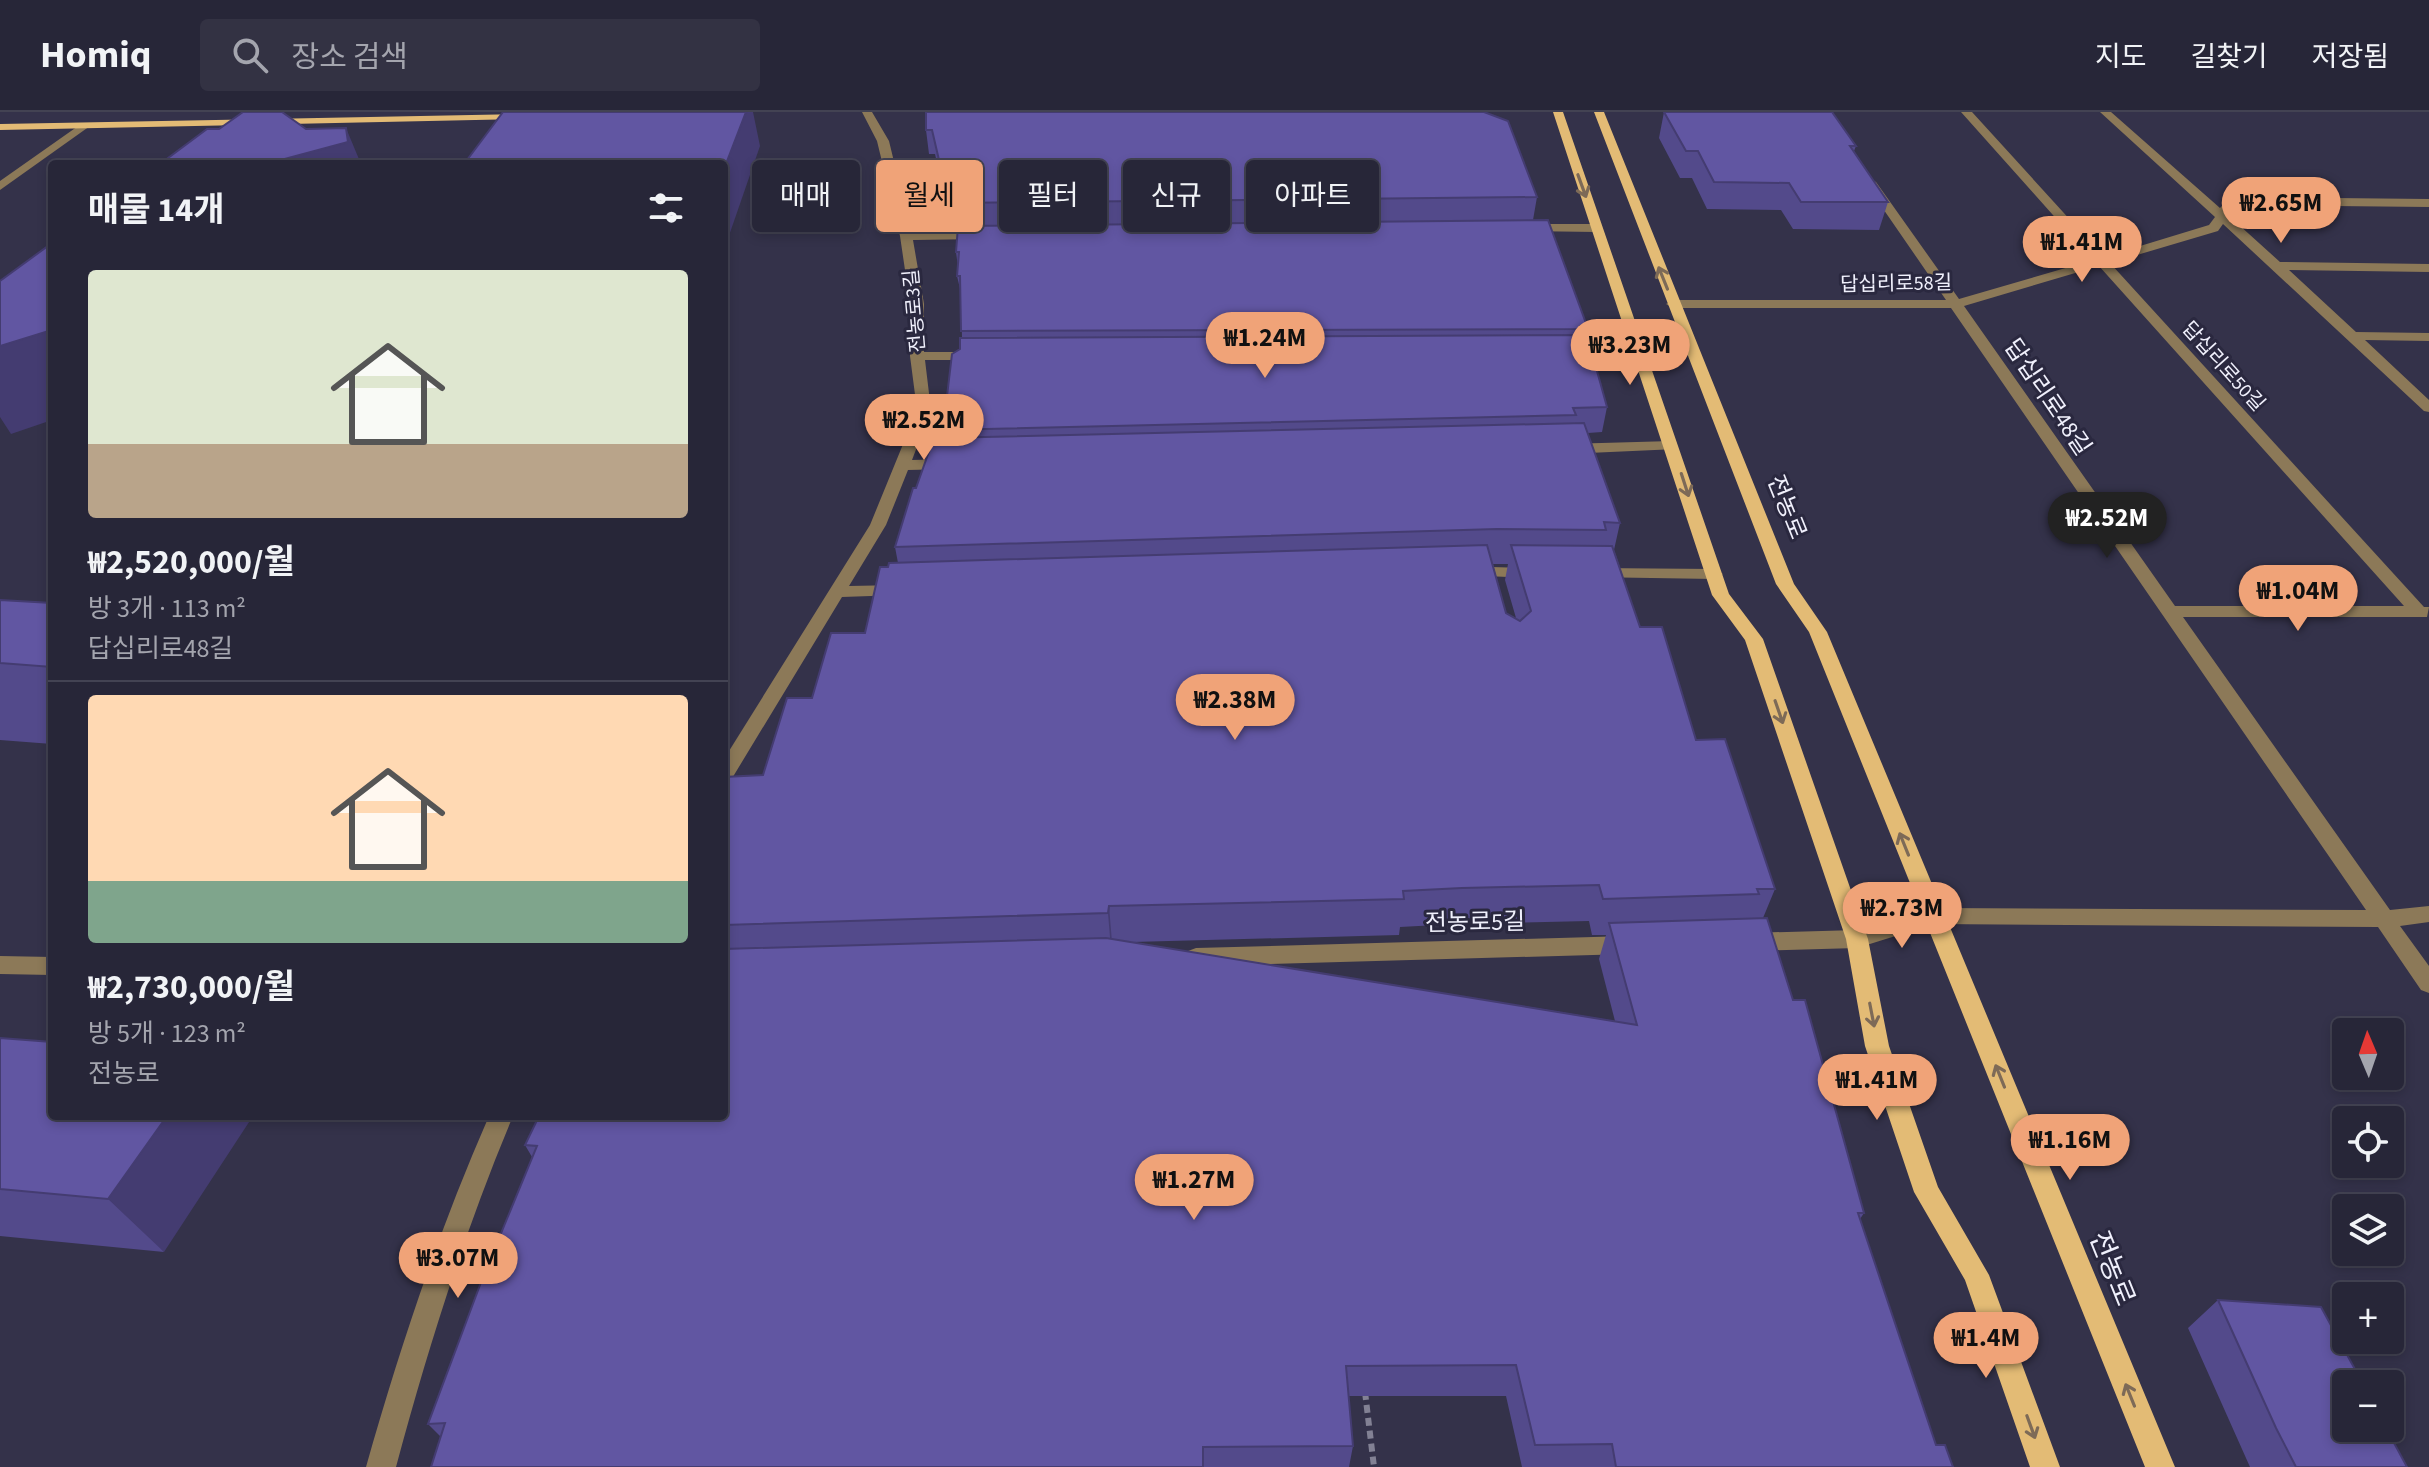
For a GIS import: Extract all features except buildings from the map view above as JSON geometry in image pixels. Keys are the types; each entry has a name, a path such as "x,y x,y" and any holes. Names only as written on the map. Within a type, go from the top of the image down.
{"main road":[{"path":"1558,112 1721,595 1754,639 1857,939 1877,1046 1927,1192 1976,1275 2045,1467"},
{"name":"전농로","path":"1599,112 1785,584 1818,632 2160,1467"},
{"path":"0,127 473,114 543,115"}],"street":[{"name":"전농로3길","path":"728,768 878,525 924,410 917,356 917,304 906,236 883,141 867,112"},
{"name":"답십리로50길","path":"1966,112 2424,612"},
{"path":"2105,112 2429,408"},
{"path":"0,186 85,126"},
{"name":"답십리로48길","path":"1858,163 2167,611 2387,919 2429,984"},
{"name":"답십리로58길","path":"1673,304 1957,304 2214,228 2230,201 2429,203"},
{"path":"1511,229 1596,228"},
{"path":"906,236 1001,235"},
{"path":"2277,266 2429,268"},
{"path":"2352,336 2429,337"},
{"path":"1554,353 1638,353"},
{"path":"917,356 997,356"},
{"path":"1547,449 1672,446"},
{"path":"902,465 965,463"},
{"path":"1487,577 1553,573"},
{"path":"1583,573 1714,574"},
{"path":"836,592 916,589"},
{"path":"2167,611 2424,612"},
{"path":"1725,942 1857,939 1934,916 2387,919 2429,914"},
{"name":"전농로5길","path":"1174,958 1647,944"},
{"path":"0,965 48,966"},
{"path":"381,1467 404,1384 465,1199 499,1120"}],"path":[{"path":"1364,1382 1374,1467"}]}
